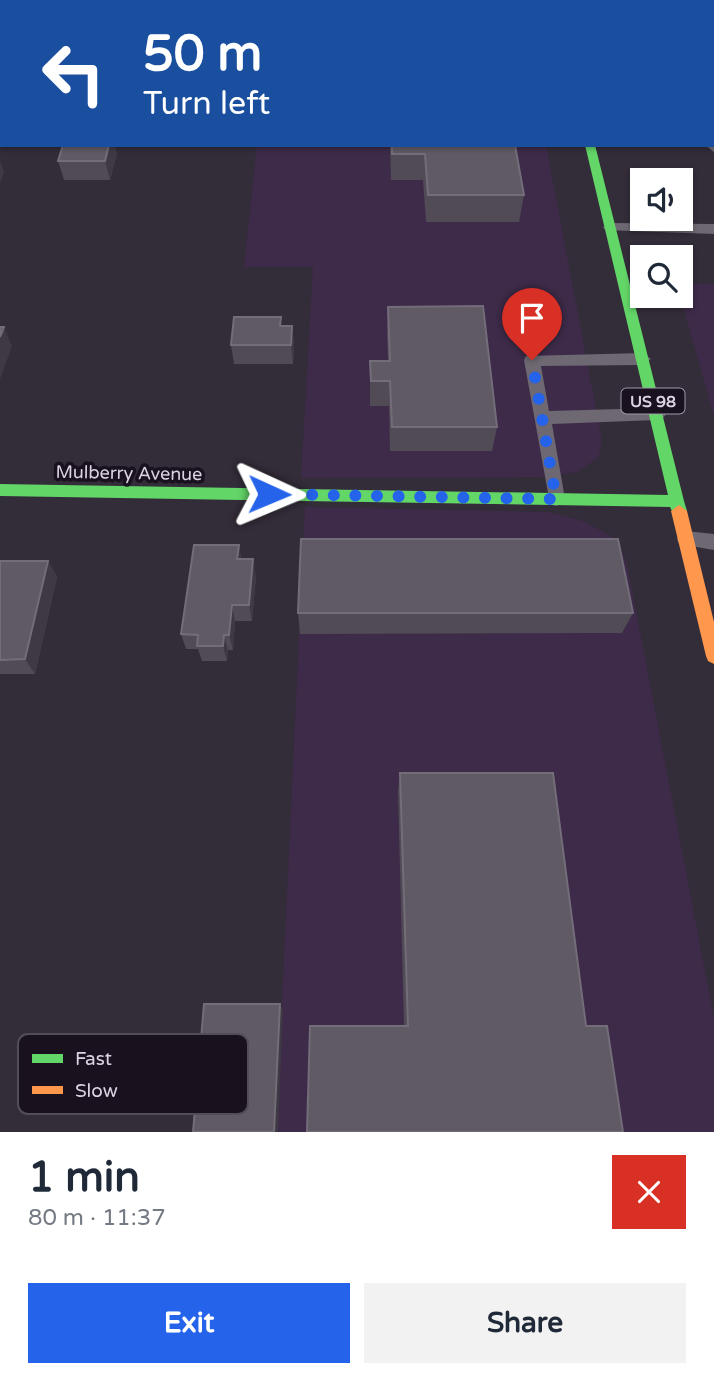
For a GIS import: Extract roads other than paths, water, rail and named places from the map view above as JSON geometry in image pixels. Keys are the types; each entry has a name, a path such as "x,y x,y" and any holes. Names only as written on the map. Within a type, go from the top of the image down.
{"main road":[{"name":"US 98","path":"590,147 714,656"},
{"name":"Mulberry Avenue","path":"0,490 677,501"}],"lane":[{"path":"610,227 714,229"},
{"path":"556,499 532,360 643,359"},
{"path":"543,418 657,414"},
{"path":"686,539 714,542"}]}
